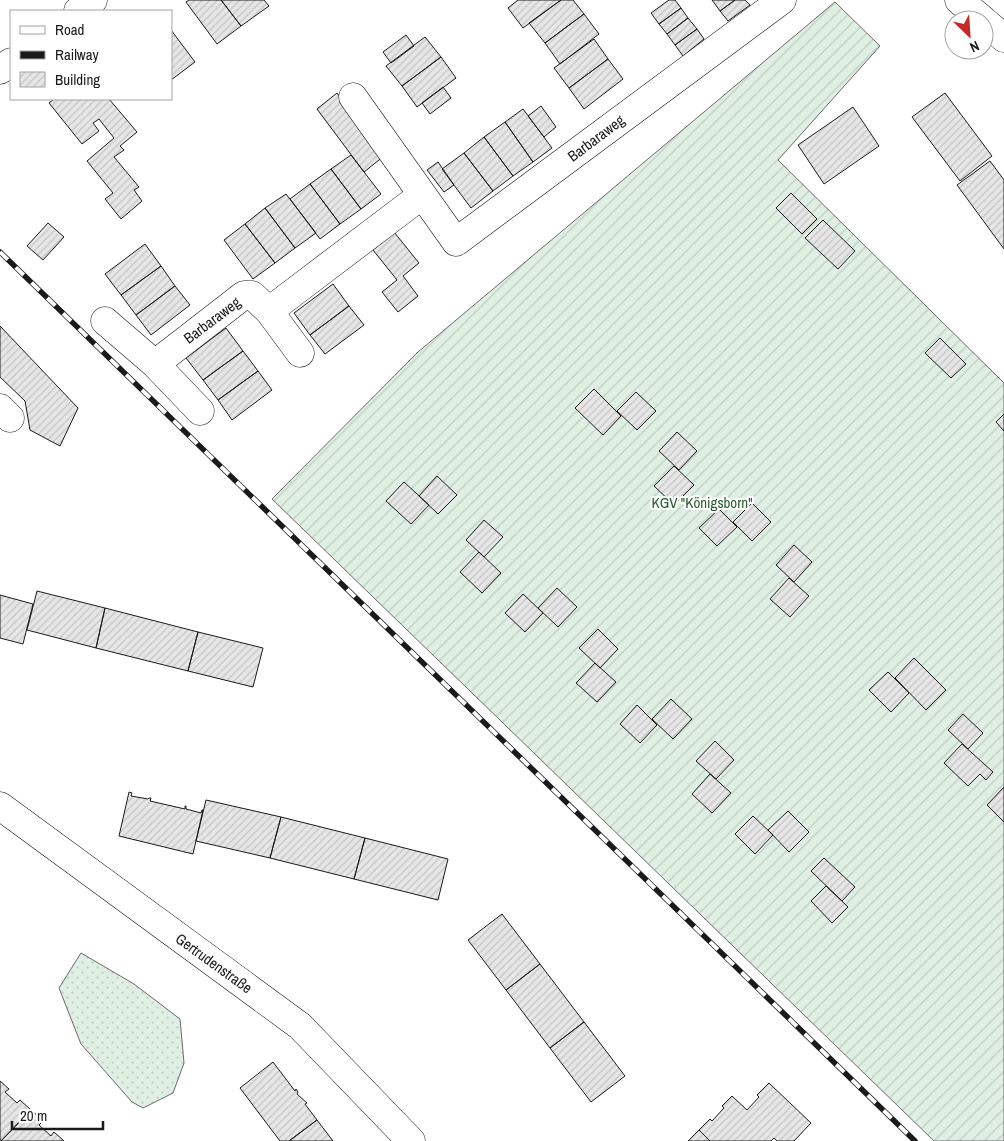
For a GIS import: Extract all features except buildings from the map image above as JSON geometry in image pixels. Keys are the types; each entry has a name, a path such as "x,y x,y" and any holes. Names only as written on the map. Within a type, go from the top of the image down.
{"street":[{"path":"79,10 93,0"},
{"name":"Barbaraweg","path":"353,97 456,242 782,0"},
{"path":"959,0 971,10"},
{"path":"994,29 1004,38"},
{"path":"269,311 422,195"},
{"name":"Barbaraweg","path":"155,364 244,295 252,295 269,311 300,353"},
{"path":"105,321 155,364 200,411"},
{"name":"Gertrudenstraße","path":"0,806 300,1026 410,1141"}],"green space":[{"name":"KGV \"Königsborn\"","path":"835,2 880,46 778,160 1004,383 1004,1141 934,1141 272,499 418,352"},
{"path":"81,953 134,984 180,1019 184,1063 173,1093 143,1108 132,1102 81,1044 59,988"}],"railway":[{"path":"0,252 915,1141"}]}
